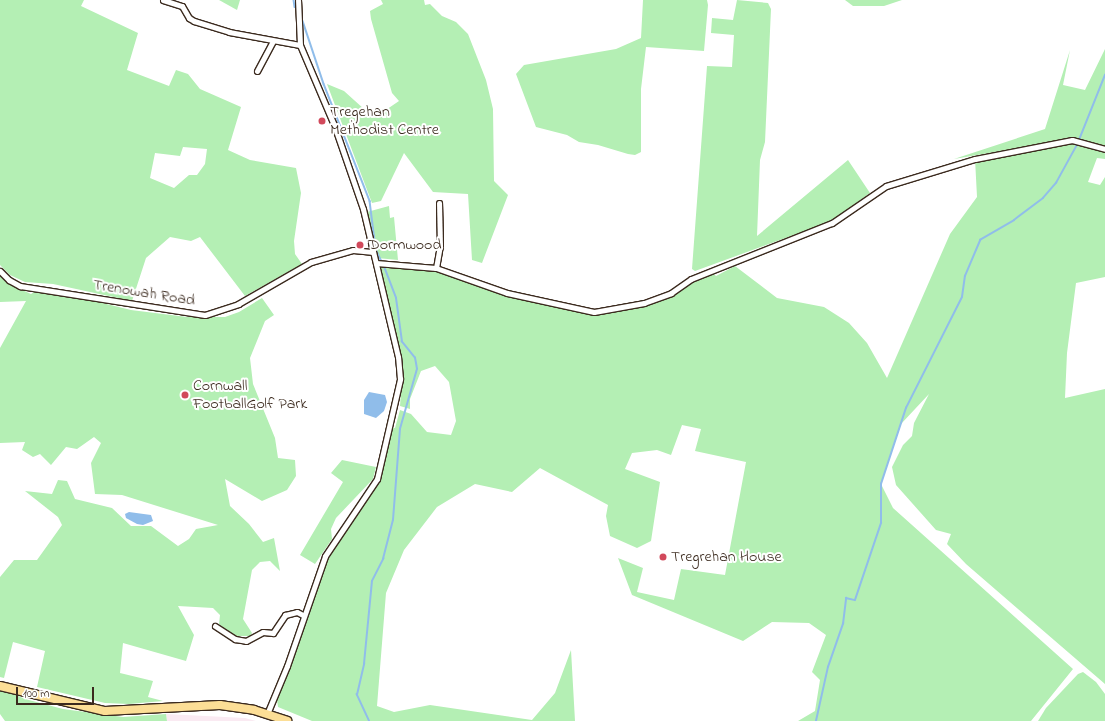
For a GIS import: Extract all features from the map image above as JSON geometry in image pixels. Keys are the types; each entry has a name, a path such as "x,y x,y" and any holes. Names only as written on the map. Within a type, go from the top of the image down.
{"highway":[{"path":"0,686 105,711 220,705 267,714 287,721"}],"street":[{"path":"163,0 182,6 188,18 194,21 273,41 300,45"},
{"path":"267,714 287,666 303,616 325,556 377,479 390,427 399,372 380,262 371,252 363,209 334,125 300,45 298,0"},
{"path":"257,71 273,41"},
{"path":"380,262 436,268 507,293 594,312 644,303 671,292 691,279 832,223 886,186 975,159 1072,140 1105,149"},
{"path":"436,268 440,246 439,203"},
{"name":"Trenowah Road","path":"0,271 20,286 205,315 238,304 311,262 353,250 371,252"},
{"path":"215,626 235,640 246,641 263,632 272,633 285,615 297,612 303,616"}],"shaded area":[{"path":"166,714 245,718 256,721 167,721"}],"green space":[{"path":"0,0 84,0 81,6 138,33 127,70 169,86 176,70 188,74 200,89 241,107 228,150 250,160 296,168 301,193 294,241 295,254 302,264 245,296 200,237 191,241 170,237 146,258 132,301 53,284 25,282 10,275 0,265","holes":["183,147 207,149 205,164 197,175 189,175 174,188 150,178 155,153 180,156"]},
{"path":"219,0 240,0 237,10"},
{"path":"381,0 424,0 425,5 430,4 442,16 456,22 468,34 486,80 493,109 494,181 508,195 482,263 472,260 468,194 433,192 404,153 381,201 372,203 327,84 344,91 374,118 399,101 392,93 371,19 370,11 383,4"},
{"path":"643,0 707,0 708,5 704,51 646,47 641,89 641,152 635,155 628,154 598,145 579,142 567,135 536,127 516,74 524,65 616,49 641,38"},
{"path":"737,0 768,3 771,9 765,142 760,160 757,236 848,160 870,193 832,221 695,271 692,269 707,66 732,67 734,35 711,33 712,18 733,20"},
{"path":"845,0 902,0 884,6 853,6"},
{"path":"1105,49 1105,159 1097,158 1088,182 1100,185 1105,177 1105,277 1076,283 1067,353 1065,398 1105,389 1105,684 966,564 947,544 951,534 936,530 896,485 892,467 903,445 912,436 914,423 929,394 901,424 881,484 893,508 1073,669 1031,721 798,721 815,711 820,680 812,672 826,635 809,623 772,622 743,641 632,595 618,558 643,568 637,592 674,600 681,569 725,575 746,462 695,451 701,429 682,425 671,455 657,450 632,453 625,469 660,482 651,541 637,548 610,536 606,516 608,505 540,468 512,492 475,484 437,507 404,550 386,593 377,706 394,712 430,705 532,720 555,693 571,650 575,721 312,721 278,707 277,700 306,604 325,556 377,479 390,427 395,428 400,410 411,414 427,432 451,435 456,421 449,382 435,366 421,371 410,399 410,409 400,406 402,378 380,265 433,270 507,293 594,314 653,303 667,298 686,284 714,274 716,276 735,266 777,298 824,307 849,323 867,343 887,378 950,234 977,197 975,159 1054,142 954,159 1045,129 1070,50 1063,85 1085,90"},
{"path":"389,206 390,218 394,217 398,260 377,258 367,212"},
{"path":"0,276 7,283 31,294 34,292 90,300 131,310 187,317 225,317 239,312 262,298 274,315 265,321 250,358 253,384 275,438 278,458 295,460 296,476 287,490 262,501 225,479 230,506 249,524 263,542 274,538 280,571 270,561 260,562 252,570 243,619 252,633 250,636 234,636 219,624 220,615 213,608 178,606 194,635 186,661 123,643 120,673 153,681 148,697 163,701 129,704 105,703 37,687 45,651 13,642 4,678 0,677 0,577 14,560 37,560 62,525 58,517 25,491 52,494 58,480 67,481 75,499 112,508 131,526 151,526 178,546 189,539 196,529 218,525 122,495 95,494 91,463 101,443 94,437 77,449 66,447 51,465 40,454 33,457 22,450 25,442 0,443 0,348 26,301 0,302"},
{"path":"342,460 376,467 373,479 336,518 331,529 332,539 315,564 300,555 343,482 331,473"},
{"path":"1083,672 1096,682 1105,694 1105,721 1038,721 1046,708 1078,674"},
{"path":"0,688 25,699 63,709 123,717 166,714 167,721 5,721 0,714"}],"water":[{"path":"369,392 385,395 387,402 384,411 376,418 364,414 364,400"},
{"path":"129,512 151,515 153,521 143,525 137,524 126,518 125,514"}],"waterway":[{"path":"294,0 295,7"},
{"path":"303,21 324,84 370,201 376,249 382,262"},
{"path":"1079,140 1105,75"},
{"path":"816,721 828,667 843,624 846,598 855,600 881,523 881,484 906,408 962,297 965,276 980,240 1014,220 1043,198 1056,183 1078,143"},
{"path":"369,721 357,695 364,664 372,581 383,559 393,520 400,429 417,369 415,358 402,342 396,298 384,266"}],"place":[{"name":"Tregehan Methodist Centre","path":"322,121"},
{"name":"Dormwood","path":"360,245"},
{"name":"Cornwall FootballGolf Park","path":"185,395"},
{"name":"Tregrehan House","path":"663,557"}]}
